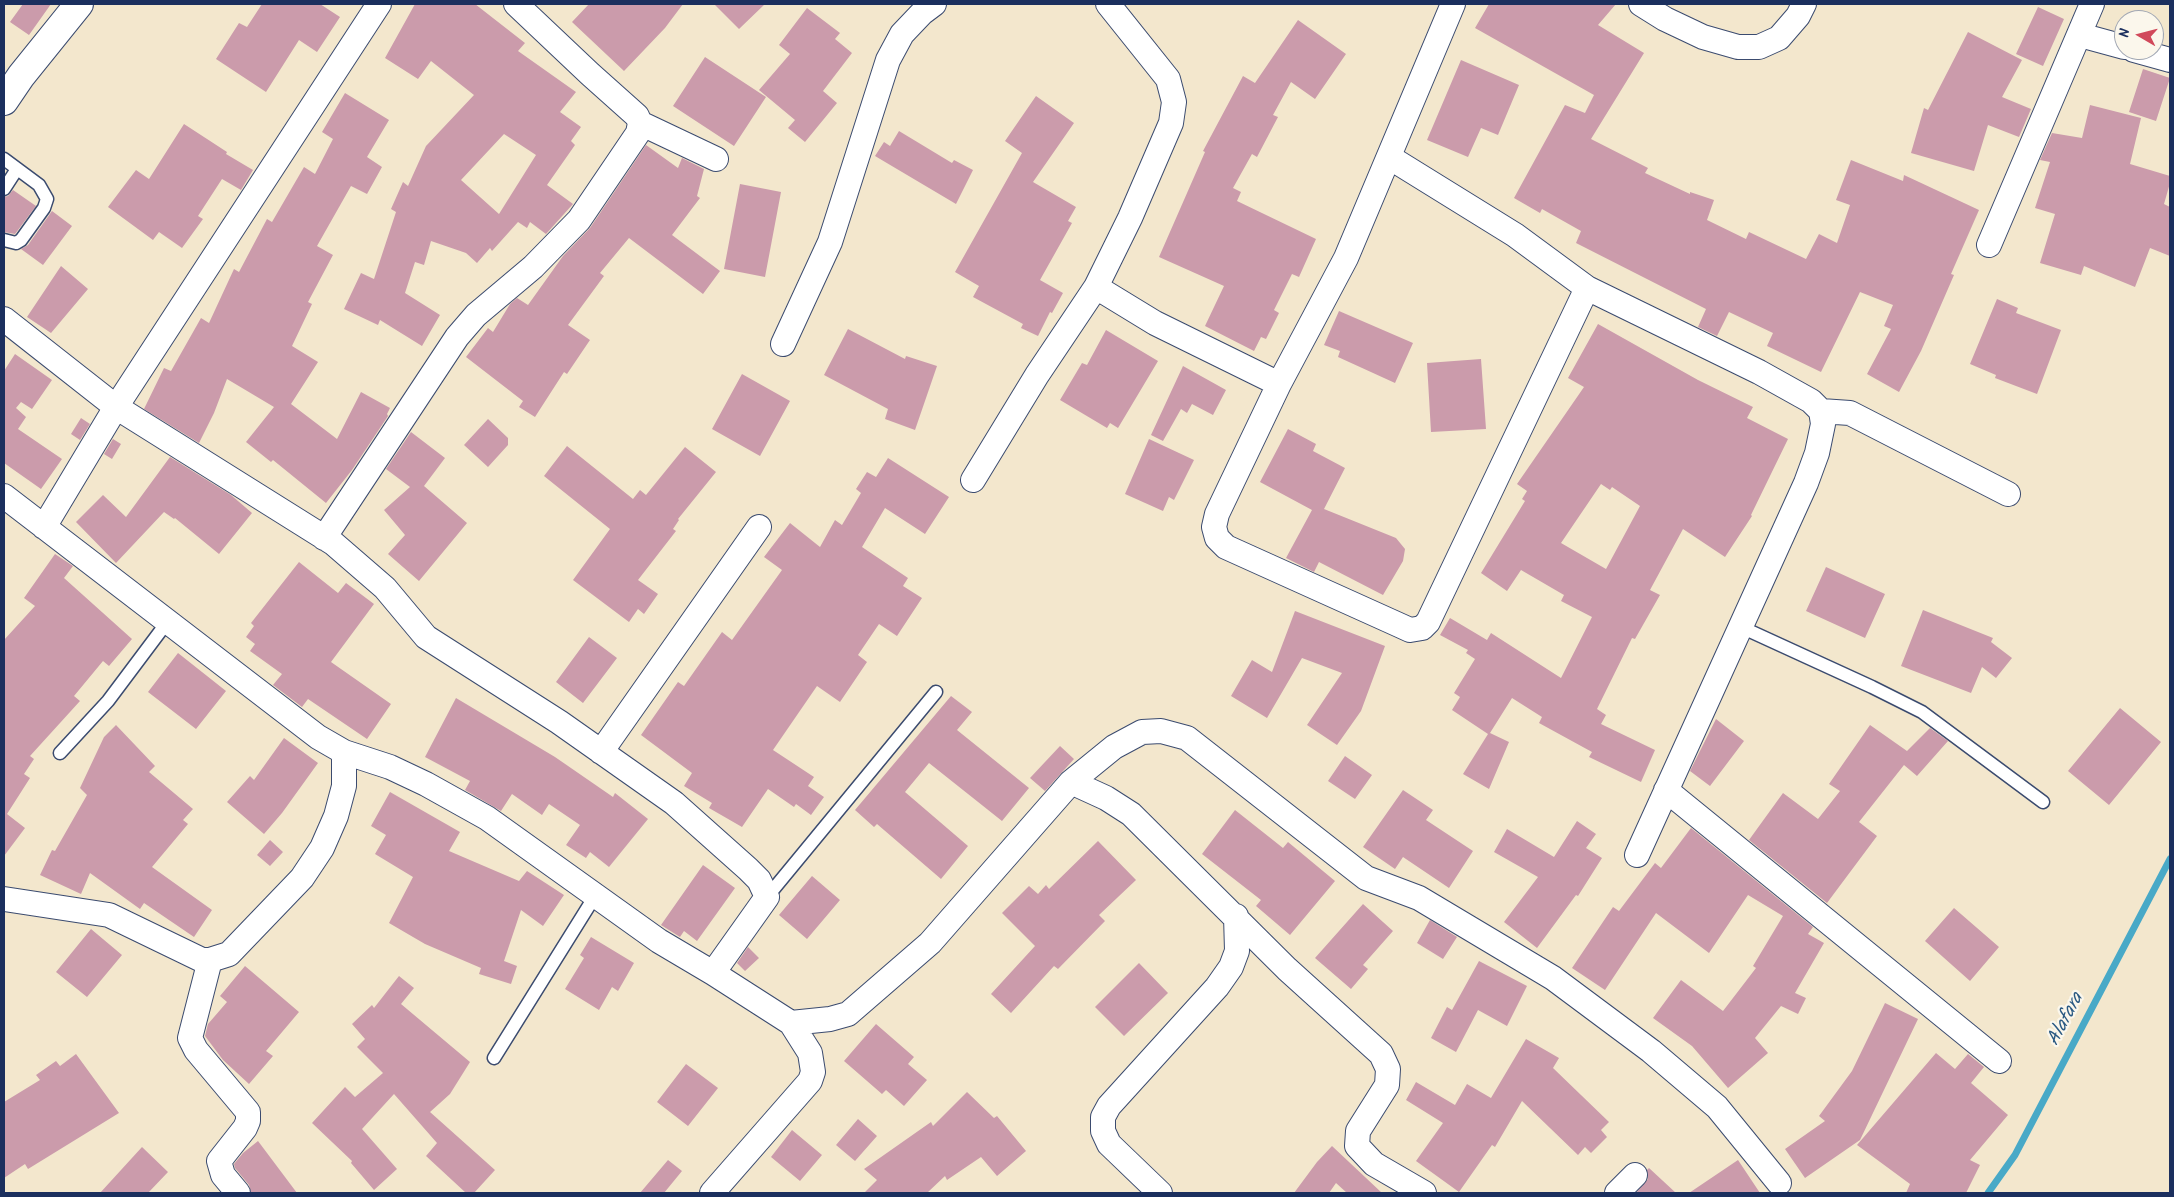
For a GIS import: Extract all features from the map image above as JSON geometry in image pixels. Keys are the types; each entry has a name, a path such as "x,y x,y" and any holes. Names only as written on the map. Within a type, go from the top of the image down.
{"street":[{"path":"4,101 21,76 79,4"},
{"path":"44,528 116,407 379,4"},
{"path":"324,538 457,337 476,315 533,267 579,220 638,133 640,124 637,116 516,4"},
{"path":"783,344 830,242 888,60 902,34 922,13 934,4"},
{"path":"973,480 1037,375 1096,287 1130,218 1172,123 1174,102 1168,79 1108,4"},
{"path":"1453,4 1346,258 1279,384 1217,514 1214,527 1217,538 1226,547 1410,630 1418,630 1428,622 1587,288"},
{"path":"1641,4 1664,19 1703,37 1738,47 1759,47 1779,38 1798,16 1804,4"},
{"path":"1989,245 2092,4"},
{"path":"2080,35 2114,44"},
{"path":"640,124 716,159"},
{"path":"1389,157 1515,235 1587,288 1759,372 1811,401 1821,411 1823,424 1817,453 1741,627 1637,854"},
{"path":"1096,287 1155,323 1279,384"},
{"path":"4,319 116,407 324,538 385,588 426,637 560,722 674,804 759,880 767,897 713,973"},
{"path":"1821,411 1850,413 2008,494"},
{"path":"4,496 318,737 344,752 399,772 487,818 659,941 713,973 791,1024 810,1053 813,1072 810,1081 712,1193"},
{"path":"601,752 759,527"},
{"path":"791,1024 830,1019 848,1014 930,943 1071,782 1114,747 1142,732 1161,731 1187,738 1366,878 1419,898 1545,973 1651,1050 1716,1107 1779,1184"},
{"path":"4,899 109,915 194,958 210,960 229,954 302,878 322,848 336,816 344,786 344,752"},
{"path":"1071,782 1106,798 1131,814 1236,916 1287,969 1381,1054 1388,1069 1386,1085 1358,1131 1357,1146 1374,1164 1424,1193"},
{"path":"1666,790 1999,1061"},
{"path":"1160,1193 1109,1144 1103,1131 1103,1117 1109,1106 1217,987 1231,967 1237,951 1236,916"},
{"path":"210,960 190,1038 196,1050 248,1112 248,1121 245,1128 219,1161 223,1175 238,1193"},
{"path":"1616,1193 1635,1176"}],"lane":[{"path":"4,159 39,185 47,199 44,208 22,240 16,243 4,240"},
{"path":"4,189 17,169"},
{"path":"60,753 108,701 168,622"},
{"path":"1741,627 1922,712 2043,802"},
{"path":"767,897 936,692"},
{"path":"494,1058 596,896"}],"building":[{"path":"23,4 51,4 29,35 10,22"},
{"path":"262,4 320,4 340,17 317,52 299,40 266,92 216,59 239,23 247,27"},
{"path":"415,4 475,4 525,43 518,51 576,92 560,112 581,127 571,141 575,145 547,185 573,204 546,234 530,222 527,228 518,222 492,251 490,248 477,263 466,253 431,241 424,265 415,262 405,293 440,315 422,346 380,320 378,325 344,309 361,273 374,279 396,212 391,209 403,182 408,186 426,146 474,95 431,61 418,79 385,58","holes":["504,134 536,155 499,214 461,180"]},
{"path":"589,4 683,4 665,28 624,71 572,22"},
{"path":"714,4 765,4 739,29"},
{"path":"1489,4 1616,4 1598,25 1644,53 1591,139 1648,168 1645,173 1690,194 1690,192 1714,200 1707,220 1746,239 1749,232 1806,259 1819,234 1837,243 1850,205 1836,200 1851,160 1903,181 1904,175 1979,210 1951,274 1954,275 1921,351 1899,392 1867,374 1891,329 1884,326 1893,305 1860,292 1821,372 1767,346 1773,333 1729,312 1717,336 1698,327 1706,309 1576,243 1581,231 1542,209 1540,213 1514,198 1565,105 1585,113 1594,95 1475,28"},
{"path":"2038,7 2064,19 2043,66 2016,54"},
{"path":"807,8 840,33 835,39 852,53 823,91 837,103 805,142 788,128 795,120 759,90 790,54 779,45"},
{"path":"1298,20 1346,54 1315,99 1291,82 1273,115 1278,117 1257,157 1252,154 1233,188 1241,192 1237,201 1316,239 1299,277 1292,274 1274,310 1279,313 1266,339 1261,337 1254,351 1205,326 1224,286 1159,257 1205,152 1203,151 1243,76 1255,83"},
{"path":"1968,32 2022,60 2002,97 2031,109 2019,137 1988,125 1974,171 1911,153 1924,108 1928,110"},
{"path":"705,57 766,97 734,146 673,106"},
{"path":"1461,60 1519,85 1498,135 1481,128 1468,157 1427,140"},
{"path":"2143,69 2170,78 2156,121 2129,112"},
{"path":"345,93 389,120 367,157 382,167 367,194 351,186 317,246 333,255 308,302 312,304 292,346 318,362 291,404 337,439 361,392 390,408 388,416 352,470 326,503 273,460 271,462 246,442 274,407 227,379 214,413 199,443 144,409 164,368 171,371 201,318 209,323 234,269 239,272 267,219 272,222 304,167 315,174 333,139 322,132"},
{"path":"1036,96 1074,123 1033,182 1076,207 1068,221 1072,223 1040,280 1063,293 1052,313 1050,312 1038,336 1021,328 1023,324 973,297 979,286 955,272 1022,153 1005,141"},
{"path":"2090,105 2141,118 2130,164 2170,176 2164,204 2170,207 2170,256 2150,248 2135,287 2084,266 2081,275 2040,263 2055,214 2035,208 2050,162 2040,160 2052,133 2082,138"},
{"path":"184,124 227,152 226,154 253,170 241,190 222,179 198,216 203,219 182,248 159,232 153,240 108,207 136,170 149,179"},
{"path":"899,131 952,163 954,160 973,170 956,204 875,156 884,142 890,146"},
{"path":"646,145 678,168 682,158 704,169 697,196 700,198 672,235 720,271 703,294 629,238 600,273 604,276 568,325 590,340 567,374 564,372 535,417 519,407 523,401 466,357 488,328 493,332 510,304 517,298 528,305 563,256 590,228"},
{"path":"740,184 781,192 765,277 724,269"},
{"path":"13,190 36,206 15,234 4,232 4,197 8,196"},
{"path":"52,211 72,226 43,265 21,249 28,245"},
{"path":"61,266 88,289 51,333 27,317"},
{"path":"1997,299 2018,308 2016,313 2061,330 2037,394 1995,378 1996,375 1970,364"},
{"path":"1339,311 1413,343 1395,383 1338,357 1340,351 1324,345"},
{"path":"1598,324 1698,380 1753,407 1747,418 1788,439 1752,516 1725,557 1683,529 1650,590 1660,595 1635,639 1632,638 1597,709 1606,715 1601,724 1655,750 1641,782 1589,757 1592,752 1539,723 1542,717 1512,698 1490,733 1509,742 1489,789 1463,774 1488,734 1452,710 1460,697 1454,693 1475,659 1466,653 1468,650 1440,635 1450,618 1487,640 1491,633 1561,678 1592,617 1561,601 1564,595 1521,570 1507,591 1481,573 1525,501 1522,499 1527,491 1517,484 1584,387 1568,378","holes":["1601,484 1610,490 1612,487 1640,506 1606,569 1561,543"]},
{"path":"848,329 905,359 906,356 937,366 915,430 885,419 888,409 824,375"},
{"path":"1106,330 1158,361 1118,428 1110,423 1107,428 1060,400 1082,363 1087,365"},
{"path":"15,354 52,380 32,409 21,402 16,408 26,417 18,429 62,459 41,489 4,463 4,371"},
{"path":"1481,359 1486,429 1431,432 1427,363"},
{"path":"1183,366 1226,390 1213,415 1192,404 1187,413 1181,409 1163,441 1151,435"},
{"path":"742,374 790,401 760,456 712,429"},
{"path":"81,418 90,424 80,440 71,434"},
{"path":"488,419 508,438 508,445 488,467 464,445"},
{"path":"1288,429 1316,444 1313,451 1345,468 1324,509 1396,538 1405,549 1403,561 1383,595 1319,562 1314,572 1286,558 1312,510 1260,482"},
{"path":"411,432 445,458 424,486 467,523 419,581 388,554 405,535 384,510 410,487 386,469"},
{"path":"113,439 121,444 112,459 104,454"},
{"path":"1149,439 1194,460 1174,500 1169,497 1163,511 1125,494"},
{"path":"567,446 633,499 640,490 646,495 685,447 716,472 678,519 673,529 676,531 638,580 658,594 644,614 638,609 629,622 573,580 610,529 544,476"},
{"path":"170,457 231,495 252,513 219,554 175,518 164,512 116,563 76,522 103,495 126,517"},
{"path":"888,458 949,497 925,534 885,508 862,547 908,578 903,586 922,598 897,636 879,624 858,655 867,662 840,702 817,686 773,750 814,777 808,786 824,797 811,815 796,804 794,807 768,789 742,827 709,808 712,803 684,786 692,773 641,735 678,682 684,686 722,632 732,640 782,570 764,557 790,523 820,547 835,520 842,525 861,493 856,489 867,472 876,477"},
{"path":"55,554 73,566 64,578 132,639 109,666 103,661 74,696 80,701 30,756 34,759 24,774 30,778 7,814 25,828 4,856 4,640 35,606 24,598"},
{"path":"299,562 338,593 346,583 374,604 331,662 391,704 367,739 308,699 302,707 273,685 282,674 250,651 255,644 246,637 254,626 251,623"},
{"path":"1826,567 1885,594 1865,638 1806,611"},
{"path":"1923,610 1993,638 1991,642 2012,658 1996,678 1982,667 1971,693 1901,666"},
{"path":"1295,611 1385,646 1361,711 1337,745 1307,725 1342,673 1302,658 1267,718 1231,696 1252,660 1272,672"},
{"path":"589,637 617,658 583,703 556,682"},
{"path":"178,653 226,691 196,729 148,692"},
{"path":"951,696 972,712 957,730 1029,788 1002,821 929,763 905,792 968,846 941,879 877,824 874,827 855,810"},
{"path":"456,698 555,757 613,797 615,793 648,819 609,867 590,852 586,858 566,845 580,825 549,804 542,815 512,794 501,811 465,790 470,781 425,757"},
{"path":"2120,708 2161,742 2109,805 2068,771"},
{"path":"1716,719 1744,741 1710,786 1690,771"},
{"path":"116,725 155,766 149,772 193,809 183,820 188,824 152,867 212,910 194,937 144,903 140,909 90,873 81,894 40,875 52,850 55,851 87,795 80,788 104,737"},
{"path":"1870,725 1907,751 1930,728 1948,741 1917,776 1904,765 1859,822 1877,836 1827,903 1749,840 1783,793 1818,819 1840,791 1829,784"},
{"path":"284,738 318,763 282,813 264,834 227,802 250,776 254,780"},
{"path":"1060,746 1074,759 1045,791 1030,778"},
{"path":"1345,756 1372,775 1355,799 1328,781"},
{"path":"1403,790 1433,810 1426,820 1473,851 1449,888 1403,857 1395,869 1363,847"},
{"path":"390,792 460,832 449,851 519,881 527,871 564,895 543,926 521,910 504,961 517,966 511,984 479,974 481,968 425,944 389,923 413,877 375,854 386,835 371,826"},
{"path":"1235,810 1283,848 1288,842 1335,881 1290,935 1256,906 1261,900 1202,854"},
{"path":"1577,821 1596,834 1586,848 1602,858 1578,896 1576,895 1537,948 1504,922 1538,877 1494,852 1507,829 1554,857"},
{"path":"1691,828 1813,927 1808,934 1824,943 1795,993 1806,998 1798,1014 1781,1006 1755,1038 1768,1053 1728,1088 1692,1046 1653,1018 1681,980 1723,1011 1756,968 1753,966 1783,916 1748,895 1709,953 1656,913 1605,990 1572,968 1613,907 1619,911 1655,863 1661,868"},
{"path":"270,840 283,852 270,866 257,855"},
{"path":"1098,841 1136,880 1099,915 1105,921 1058,969 1054,966 1011,1013 991,994 1035,946 1002,913 1029,886 1038,894 1046,885 1049,889"},
{"path":"703,865 735,888 697,941 684,931 680,937 661,925"},
{"path":"812,876 840,900 807,939 779,915"},
{"path":"1363,904 1393,931 1363,965 1368,969 1351,989 1315,958"},
{"path":"1954,908 1999,947 1970,981 1925,941"},
{"path":"1430,920 1457,937 1443,959 1417,943"},
{"path":"91,929 122,955 87,997 56,972"},
{"path":"591,937 634,963 618,991 612,987 599,1010 565,989 584,958 580,955"},
{"path":"748,947 759,958 745,971 737,963"},
{"path":"1479,961 1527,986 1507,1026 1478,1010 1456,1052 1431,1038 1447,1007 1452,1010"},
{"path":"1139,963 1168,993 1124,1036 1095,1007"},
{"path":"245,966 299,1012 266,1051 273,1056 249,1084 223,1060 205,1036 208,1024 227,1002 220,996"},
{"path":"399,976 414,988 401,1004 470,1062 450,1094 430,1112 495,1170 474,1193 466,1193 426,1156 437,1143 394,1094 362,1129 397,1169 374,1190 351,1163 352,1161 312,1123 345,1087 355,1097 383,1073 357,1047 365,1039 352,1024 372,1005 374,1008"},
{"path":"1885,1003 1918,1019 1860,1140 1805,1178 1785,1149 1825,1121 1819,1116 1852,1071"},
{"path":"876,1024 914,1057 908,1064 927,1080 904,1106 886,1090 882,1094 844,1061"},
{"path":"1526,1039 1559,1058 1553,1068 1609,1122 1601,1130 1607,1137 1591,1153 1585,1147 1578,1155 1522,1101 1495,1147 1492,1145 1459,1192 1416,1161 1443,1123 1406,1100 1416,1082 1455,1105 1467,1084 1491,1098"},
{"path":"1936,1053 1955,1069 1968,1054 1984,1067 1971,1083 2008,1115 1970,1160 1980,1165 1966,1193 1906,1193 1910,1184 1857,1145"},
{"path":"76,1054 119,1113 28,1169 25,1164 4,1178 4,1102 40,1080 36,1075 56,1061 60,1066"},
{"path":"686,1064 718,1088 688,1126 657,1102"},
{"path":"967,1092 994,1118 997,1116 1026,1151 997,1176 981,1157 947,1180 945,1176 927,1193 864,1193 877,1180 864,1169 931,1122 933,1126"},
{"path":"858,1119 877,1136 855,1161 836,1145"},
{"path":"792,1130 822,1155 800,1181 771,1157"},
{"path":"258,1141 297,1193 251,1193 249,1185 235,1168 234,1164 243,1153"},
{"path":"1332,1146 1382,1193 1347,1193 1336,1183 1329,1193 1294,1193 1317,1162"},
{"path":"142,1147 168,1172 148,1193 100,1193"},
{"path":"668,1160 682,1171 664,1193 640,1193"},
{"path":"1738,1160 1760,1193 1689,1193"},
{"path":"1649,1168 1676,1193 1636,1193 1648,1179 1647,1170"}],"waterway":[{"name":"Alafara","path":"1988,1193 2015,1155 2170,859"}]}
